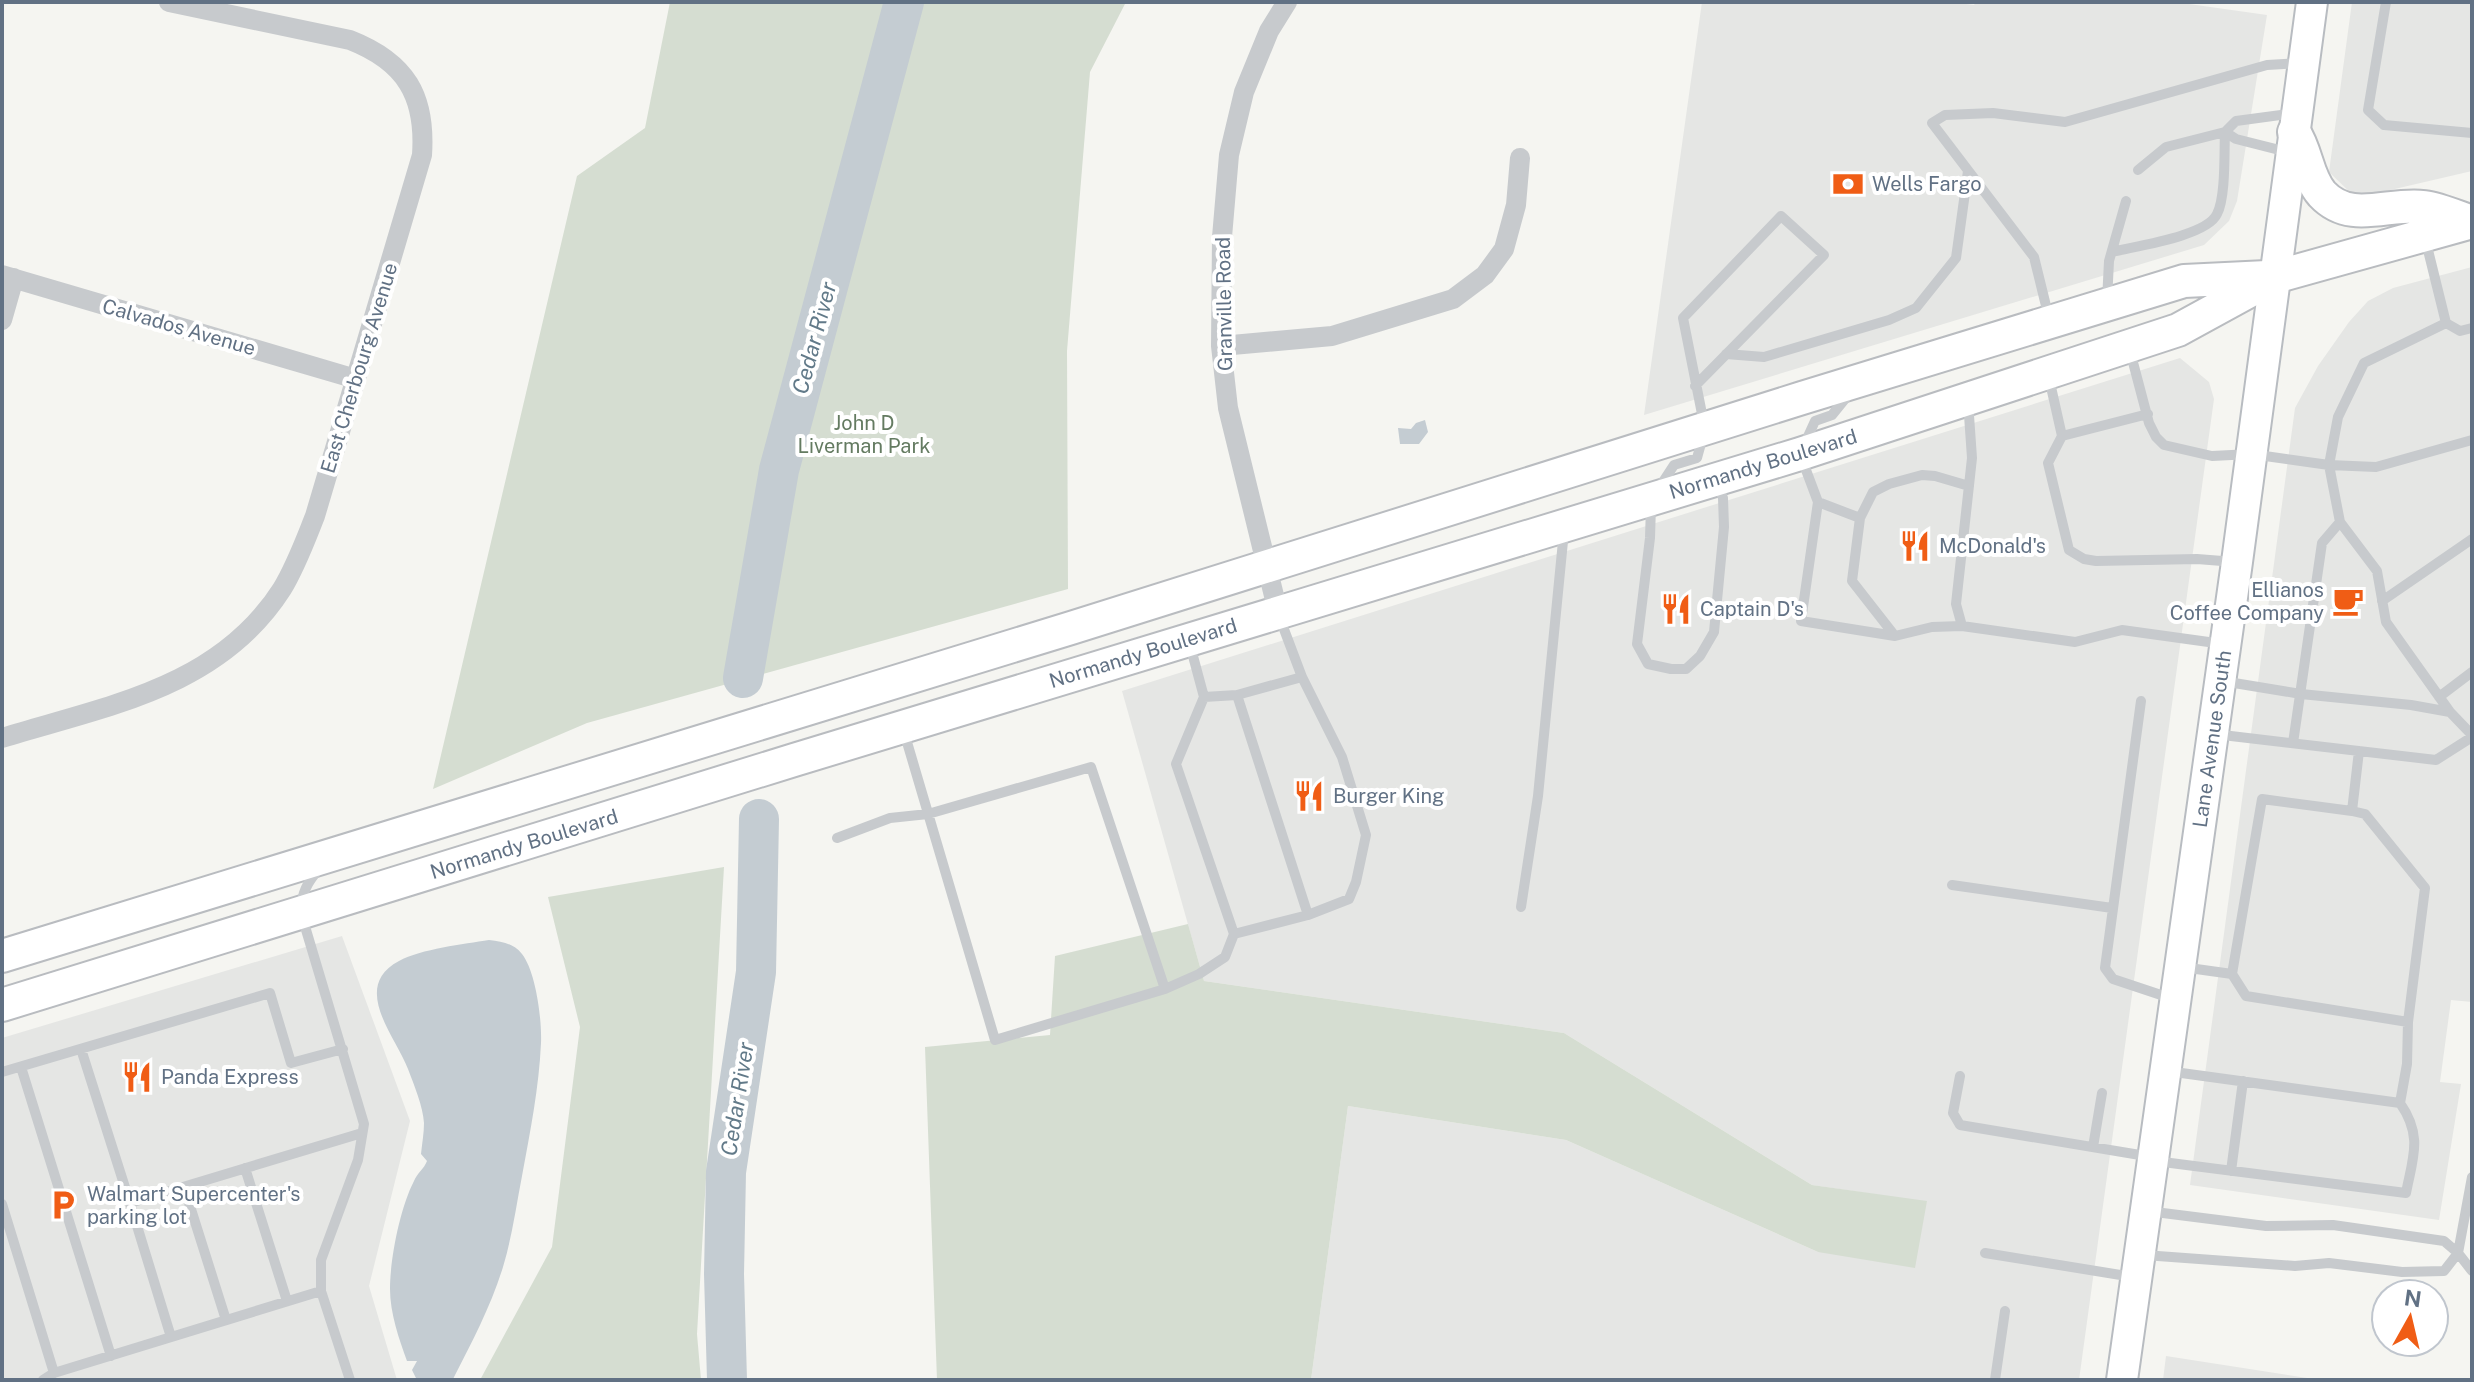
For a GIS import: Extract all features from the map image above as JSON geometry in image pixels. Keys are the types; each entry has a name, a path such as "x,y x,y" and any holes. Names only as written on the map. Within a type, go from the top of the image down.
{"main road":[{"name":"Lane Avenue South","path":"2122,1380 2312,2"},
{"path":"2294,133 2301,143 2314,182 2336,207 2364,210 2424,207 2472,222"},
{"name":"Normandy Boulevard","path":"2,1005 903,726 1800,454 2178,330 2275,277 2472,222"},
{"name":"Normandy Boulevard","path":"2,956 1071,628 2107,304 2184,281 2275,277"},
{"path":"903,726 915,703 926,694 986,669 1058,647 1071,628"}],"street":[{"name":"East Cherbourg Avenue","path":"2,738 155,691 213,661 238,640 281,589 300,554 315,516 422,155 424,126 417,99 405,79 375,50 350,40 169,2"},
{"name":"Granville Road","path":"1278,612 1228,408 1221,346 1222,237 1229,155 1244,92 1269,31 1287,2"},
{"path":"1221,346 1332,336 1453,299 1485,275 1504,249 1516,205 1520,158"},
{"path":"2,320 8,276"},
{"name":"Calvados Avenue","path":"8,276 356,379"}],"lane":[{"path":"2386,2 2368,110 2384,125 2472,133"},
{"path":"2050,322 2034,257 1932,123 1945,115 1993,113 2065,122 2267,65 2303,63"},
{"path":"2138,170 2166,147 2225,132 2236,121 2294,133"},
{"path":"2225,132 2236,139 2294,133"},
{"path":"2112,252 2209,225 2218,213 2225,132"},
{"path":"1726,354 1764,357 1889,320 1916,308 1956,258 1968,171"},
{"path":"2107,304 2108,273 2126,201"},
{"path":"1695,386 1824,255 1781,216 1683,318 1695,386 1705,429 1697,458 1674,465 1651,499 1650,538 1637,644 1648,664 1686,669 1700,656 1714,632 1724,527 1723,498 1716,479"},
{"path":"2424,236 2446,323 2460,331 2472,328"},
{"path":"2212,734 2436,760 2472,736 2450,712 2386,622 2377,571 2340,522 2329,465 2338,417 2364,363 2446,323"},
{"path":"2129,346 2156,437 2164,445 2212,456 2251,454 2329,465 2376,467 2472,440"},
{"path":"2048,373 2062,436 2048,463 2069,550 2084,559 2096,561 2197,559 2237,562"},
{"path":"1860,380 1832,415 1815,421 1800,454 1818,502 1801,621 1895,636 1932,627 1962,626 2075,642 2122,630 2225,645"},
{"path":"1962,626 1956,604 1972,458 1968,400"},
{"path":"2062,436 2148,414"},
{"path":"1895,636 1852,581 1860,518 1873,492 1889,484 1922,475 1969,486"},
{"path":"1818,502 1860,518"},
{"path":"2293,743 2322,543 2340,522"},
{"path":"1521,907 1538,796 1564,525"},
{"path":"2382,601 2472,539"},
{"path":"1234,934 1308,915 1349,899 1356,882 1366,835 1342,757 1302,677 1278,612"},
{"path":"903,726 995,1040 1165,989 1199,974 1225,957 1234,934 1176,764 1204,697 1188,640"},
{"path":"2439,697 2472,672"},
{"path":"1204,697 1237,695 1302,677"},
{"path":"2220,681 2450,712"},
{"path":"1237,695 1308,915"},
{"path":"2141,701 2105,968 2113,979 2175,1000"},
{"path":"2352,811 2359,751"},
{"path":"837,838 890,818 928,814 1091,767 1165,989"},
{"path":"1960,1076 1953,1113 1960,1125 2231,1171 2406,1193 2416,1140 2414,1127 2400,1103 2407,1064 2408,1022 2425,888 2365,814 2262,799 2232,974 2246,996 2408,1022"},
{"path":"331,856 308,882 301,898 301,913 364,1124 358,1160 321,1260 321,1291 350,1380"},
{"path":"1952,885 2112,908"},
{"path":"2180,967 2232,974"},
{"path":"2,1072 270,993 291,1063 343,1049"},
{"path":"81,1049 171,1337"},
{"path":"21,1067 111,1356"},
{"path":"2165,1070 2400,1103"},
{"path":"2231,1171 2243,1081"},
{"path":"2093,1147 2102,1093"},
{"path":"130,1203 362,1133"},
{"path":"245,1168 287,1301"},
{"path":"1985,1253 2138,1266 2295,1266 2329,1263 2402,1272 2444,1271 2458,1253 2472,1177"},
{"path":"184,1187 226,1320"},
{"path":"2,1204 54,1373"},
{"path":"2145,1211 2266,1226 2333,1225 2444,1241 2472,1271"},
{"path":"43,1380 54,1373 321,1291"},
{"path":"1995,1380 2005,1311"}],"shaded area":[{"path":"1702,2 1951,2 1974,5 1976,2 2175,2 2267,15 2237,201 2229,221 2204,245 1644,415"},
{"path":"2352,2 2472,2 2472,171 2356,198 2329,172"},
{"path":"2472,267 2472,1002 2451,1000 2440,1082 2461,1084 2439,1220 2190,1185 2295,408 2318,366 2368,301 2393,288"},
{"path":"2180,358 2209,382 2214,399 2079,1380 1311,1380 1348,1106 1566,1140 1818,1252 1927,1202 1812,1185 1564,1033 1204,981 1122,691"},
{"path":"1425,420 1428,432 1419,444 1400,444 1398,428 1411,429"},
{"path":"342,936 410,1121 369,1286 397,1380 2,1380 2,1038"},
{"path":"489,940 519,950 527,962 534,984 541,1043 534,1110 509,1244 487,1310 453,1379 417,1380 412,1370 417,1361 407,1361 393,1317 390,1277 400,1219 415,1178 427,1161 421,1154 424,1123 408,1069 381,1013 377,998 378,984 385,972 408,957"},
{"path":"2166,1356 2320,1380 2163,1380"}],"green space":[{"name":"John D Liverman Park","path":"670,2 1126,2 1090,72 1067,351 1068,589 587,723 433,789 577,176 645,128"},
{"path":"724,867 697,1334 701,1380 480,1380 552,1247 580,1027 548,897"},
{"path":"1188,924 1204,981 1564,1033 1812,1185 1927,1201 1915,1268 1818,1252 1566,1140 1348,1106 1311,1380 937,1380 925,1047 1050,1035 1055,956"}],"waterway":[{"name":"Cedar River","path":"743,678 779,470 904,2"},
{"name":"Cedar River","path":"727,1380 724,1274 726,1172 756,972 759,819"}],"place":[{"name":"Wells Fargo","path":"1848,184"},
{"name":"McDonald's","path":"1915,546"},
{"name":"Ellianos Coffee Company","path":"2348,601"},
{"name":"Captain D's","path":"1676,609"},
{"name":"Burger King","path":"1309,796"},
{"name":"Panda Express","path":"137,1077"},
{"name":"Walmart Supercenter's parking lot","path":"63,1205"}]}
